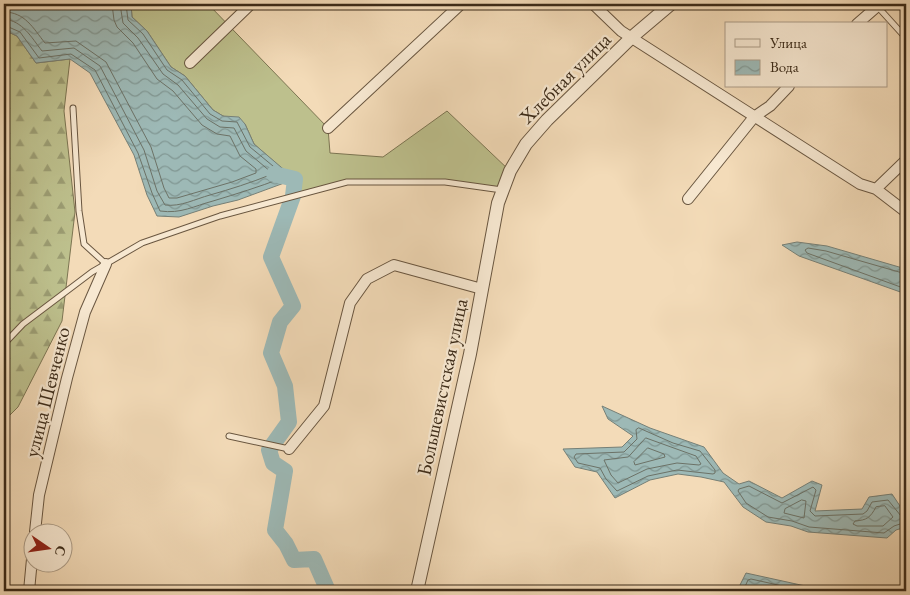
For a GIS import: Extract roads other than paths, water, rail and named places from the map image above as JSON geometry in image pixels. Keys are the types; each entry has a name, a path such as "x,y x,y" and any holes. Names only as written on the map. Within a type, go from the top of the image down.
{"street":[{"path":"190,63 251,4"},
{"path":"328,128 461,4"},
{"path":"594,4 621,31 860,184 876,189 906,212"},
{"name":"Хлебная улица","path":"503,190 510,171 526,144 547,120 632,37 671,4"},
{"path":"859,22 877,5"},
{"path":"688,199 754,117 770,106 787,88"},
{"path":"876,189 906,160"},
{"name":"Большевистская улица","path":"417,591 470,354 498,204 503,190"},
{"name":"улица Шевченко","path":"36,522 39,495 67,378 85,312 106,264"},
{"path":"289,449 324,406 350,303 367,279 394,266 482,289"},
{"path":"29,591 31,572"}],"lane":[{"path":"877,5 906,38"},
{"path":"73,108 79,211 84,244 106,264"},
{"path":"4,344 23,324 92,272 142,242 220,216 347,182 444,182 503,190"},
{"path":"229,436 289,449"}],"water":[{"path":"4,4 131,4 132,17 147,31 171,67 185,76 213,110 223,116 239,117 245,124 254,144 295,179 238,200 179,217 157,216 147,195 134,155 90,73 70,59 36,63 17,36 4,30"},
{"path":"797,242 827,246 906,269 906,294 799,256 782,245"},
{"path":"602,406 650,428 704,447 723,473 739,484 749,481 782,498 812,481 822,485 815,511 862,509 869,497 892,494 906,515 906,527 896,530 887,538 808,532 791,526 766,522 743,507 724,482 678,474 650,480 615,498 597,472 575,467 563,449 622,447 633,436 608,419"},
{"path":"746,573 819,589 822,591 737,591"}],"waterway":[{"path":"274,174 295,179 293,196 271,257 293,306 280,322 271,353 285,386 289,422 269,450 273,463 285,471 275,530 286,544 294,560 314,559 328,591"}]}
